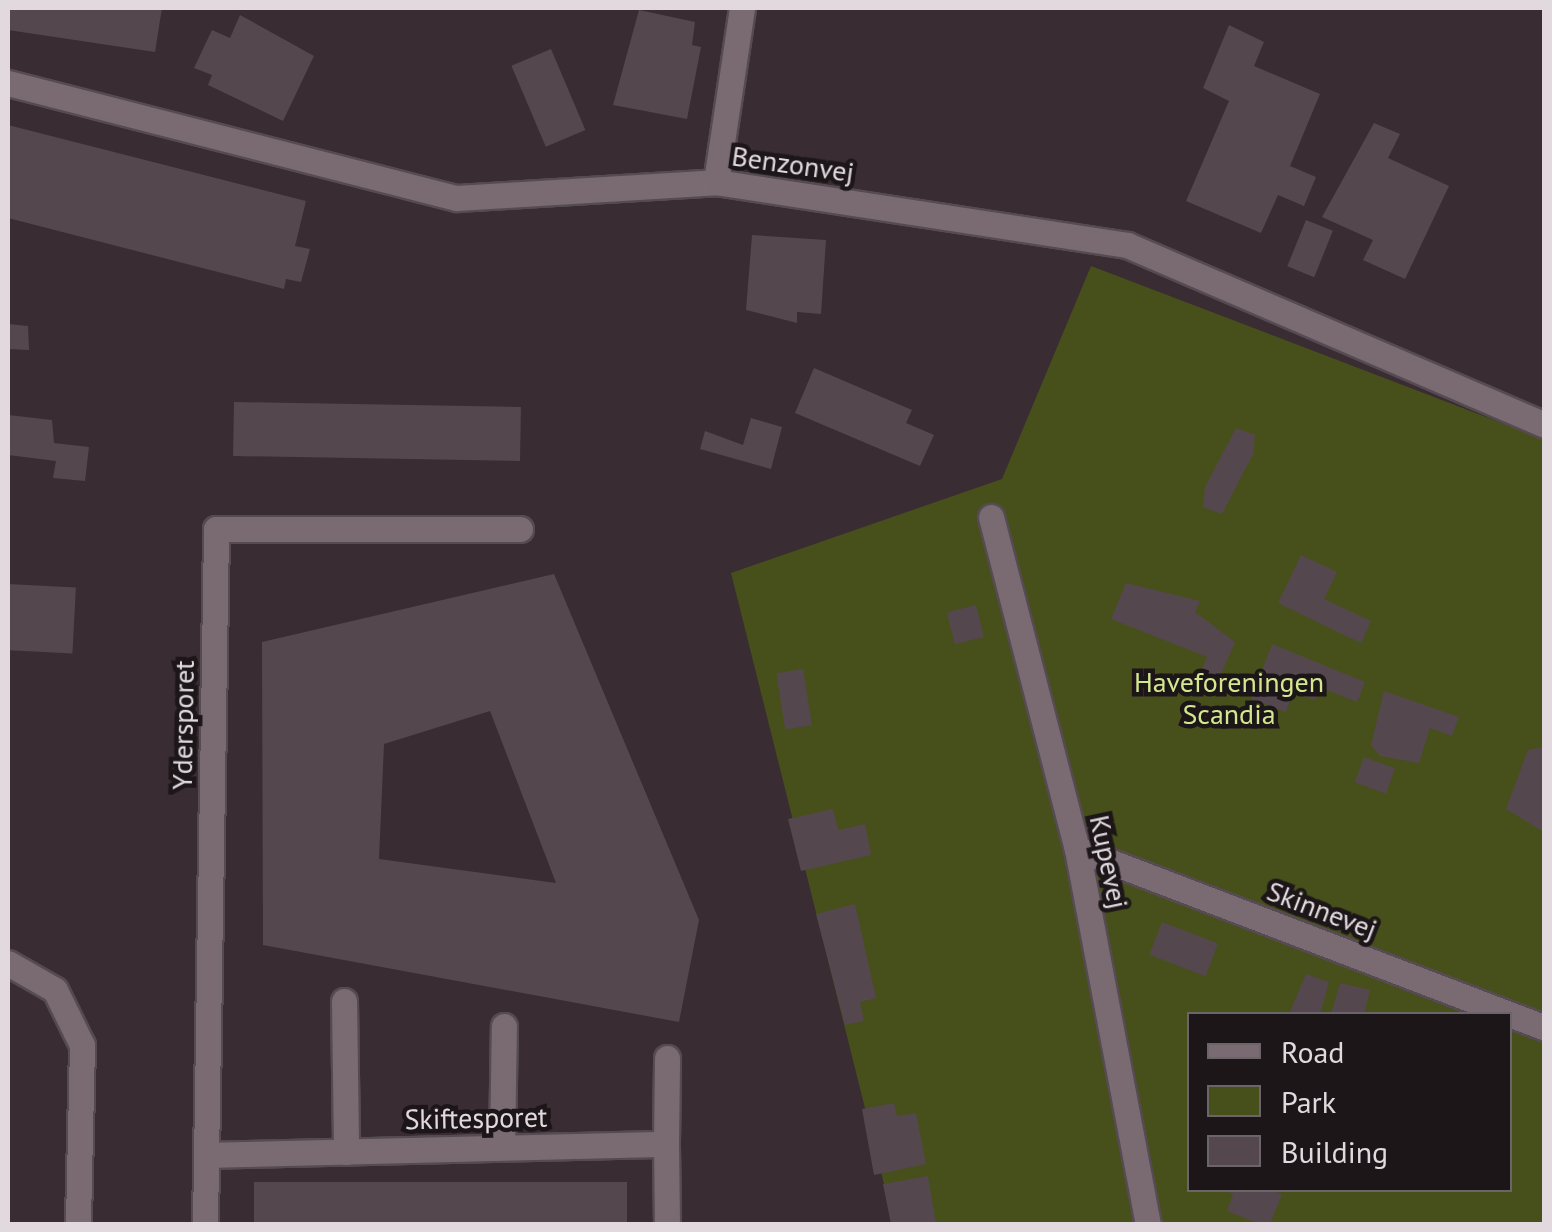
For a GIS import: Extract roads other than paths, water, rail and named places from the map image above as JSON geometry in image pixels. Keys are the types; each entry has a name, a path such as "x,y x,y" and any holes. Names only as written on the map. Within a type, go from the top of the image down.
{"street":[{"path":"716,182 742,8"},
{"name":"Benzonvej","path":"8,82 457,198 716,182 1127,245 1544,424"},
{"name":"Kupevej","path":"992,517 1078,849 1148,1224"},
{"name":"Ydersporet","path":"205,1224 216,530 520,530"},
{"name":"Skinnevej","path":"1078,849 1505,1012"},
{"path":"8,963 56,990 82,1045 78,1224"},
{"path":"344,1000 346,1152"},
{"name":"Skinnevej","path":"1512,1015 1544,1027"},
{"path":"502,1148 504,1026"},
{"path":"666,1058 667,1224"},
{"name":"Skiftesporet","path":"206,1154 666,1144"}],"park label":[{"name":"Haveforeningen Scandia","path":"1229,698"}]}
